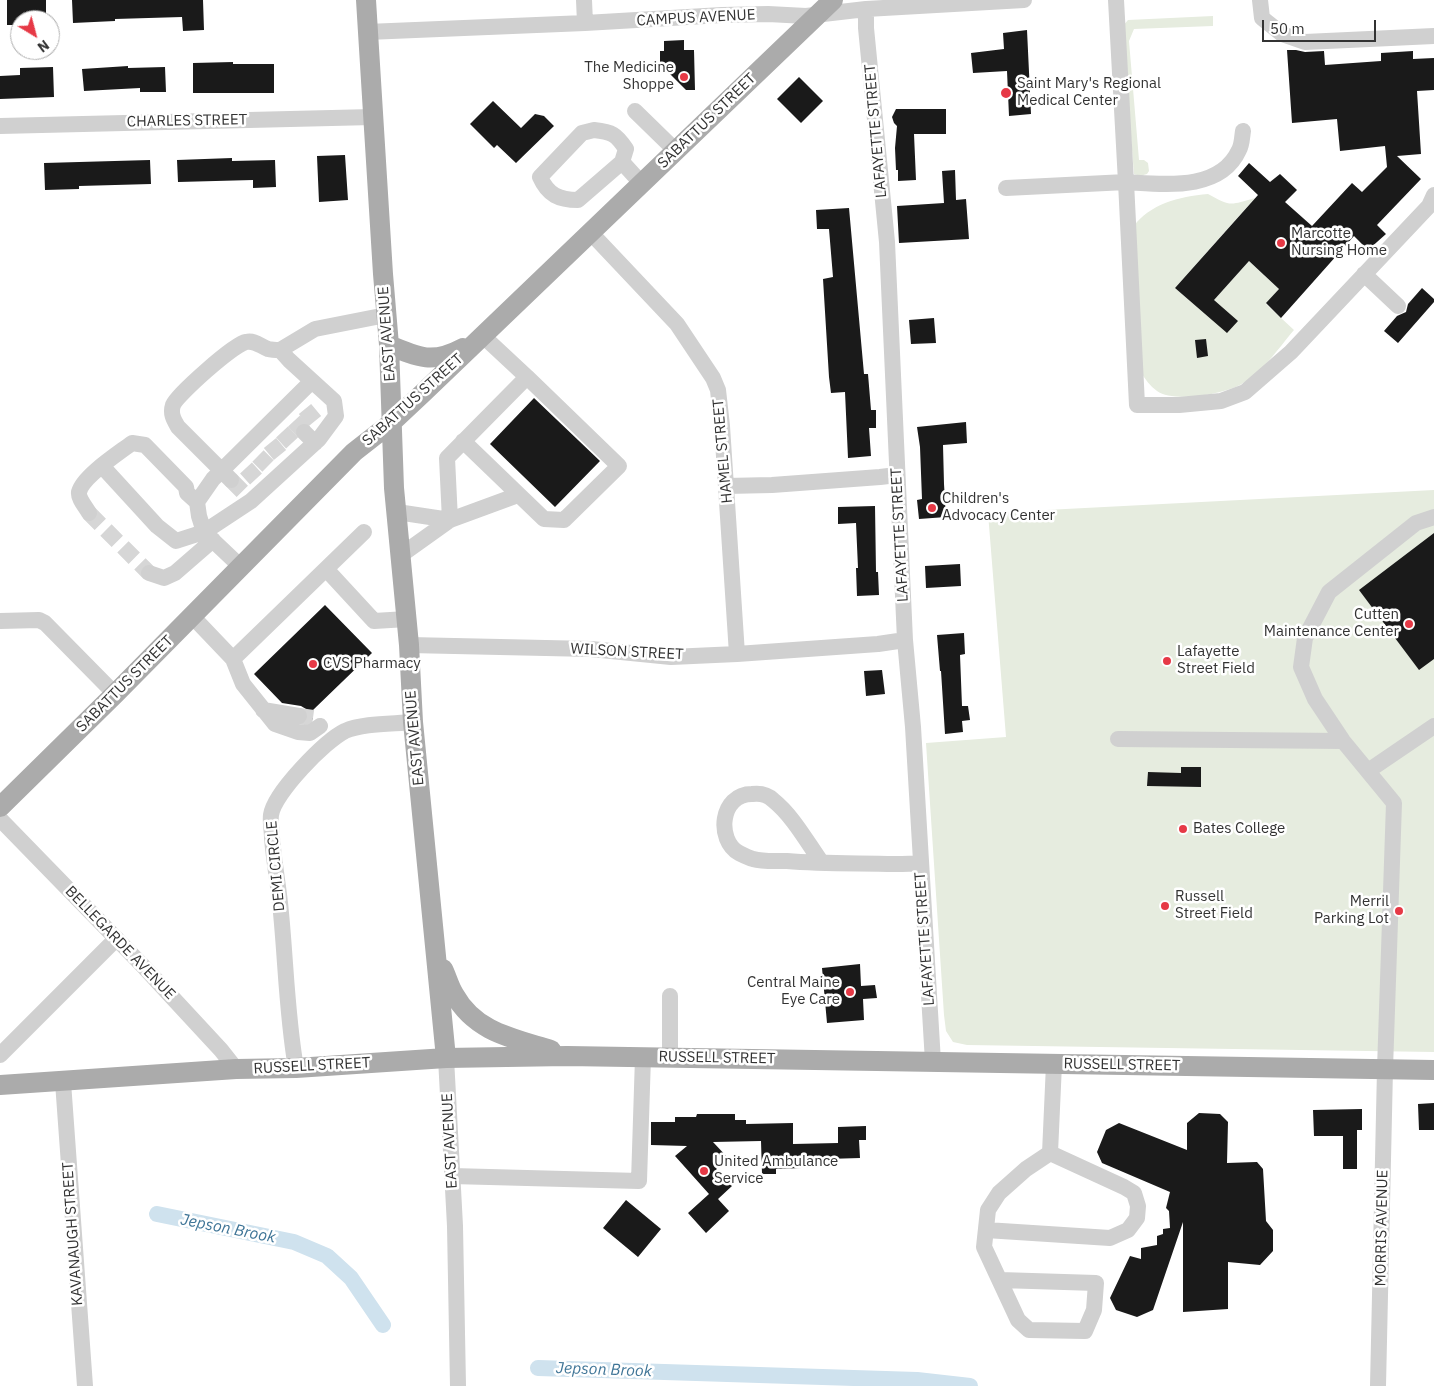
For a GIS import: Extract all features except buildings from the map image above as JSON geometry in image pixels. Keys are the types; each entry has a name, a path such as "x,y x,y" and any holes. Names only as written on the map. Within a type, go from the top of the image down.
{"main road":[{"name":"EAST AVENUE","path":"366,0 389,345 391,422 397,512 409,645 413,722 446,1058"},
{"name":"SABATTUS STREET","path":"0,807 115,694 354,452 391,422 642,184 816,8 833,0"},
{"path":"389,345 420,357 437,358 453,354 480,338"},
{"path":"435,946 452,992 468,1014 489,1030 567,1056"},
{"name":"RUSSELL STREET","path":"0,1085 236,1069 296,1068 446,1058 567,1056 1434,1070"}],"street":[{"path":"584,0 585,23"},
{"name":"CAMPUS AVENUE","path":"368,32 585,23 816,8 866,9 1024,0"},
{"path":"1116,0 1137,405 1179,405 1221,401 1245,392 1291,352 1429,206 1434,195"},
{"path":"1260,0 1262,18 1282,34 1305,42 1434,36"},
{"name":"LAFAYETTE STREET","path":"866,9 866,28 886,242 905,640 913,727 933,1062"},
{"path":"635,111 676,151"},
{"name":"CHARLES STREET","path":"0,126 373,117"},
{"path":"624,156 609,173 578,200 566,200 557,197 544,186 540,176 582,133 594,130 612,133 619,139 624,156 642,184"},
{"path":"1006,188 1126,182 1163,184 1211,178 1230,163 1240,150 1243,131"},
{"name":"HAMEL STREET","path":"591,233 677,324 713,378 718,390 737,654"},
{"path":"1364,274 1398,306"},
{"path":"227,475 178,427 172,416 173,404 213,363 236,346 246,342 255,342 270,350 280,350 316,329 386,315"},
{"path":"463,441 544,518 564,520 619,466 526,377 480,338"},
{"path":"192,498 213,478 227,475 281,443 336,416 334,401 280,350"},
{"path":"450,520 447,458 526,377"},
{"path":"149,574 164,578 175,573 247,496 281,443 312,381"},
{"path":"89,513 80,497 79,491 88,478 132,444 146,445 186,487 209,536 241,567"},
{"path":"102,466 157,526 176,541 209,536"},
{"path":"726,486 782,484 897,474"},
{"path":"401,555 450,520 518,494"},
{"path":"397,512 450,520"},
{"name":"MORRIS AVENUE","path":"1378,1386 1385,1069 1394,803 1344,740 1316,699 1301,667 1305,638 1329,592 1416,523 1434,517"},
{"path":"233,659 364,532"},
{"path":"326,569 374,621 407,619"},
{"path":"192,616 233,659 244,684 275,724 298,732 310,733 311,720"},
{"path":"0,621 39,620 45,623 115,694"},
{"name":"WILSON STREET","path":"409,645 590,649 671,657 878,644 905,640"},
{"path":"263,710 311,720 335,738"},
{"name":"DEMI CIRCLE","path":"296,1068 290,1034 281,913 274,867 271,815 274,802 285,788 335,738 346,731 357,727 413,722"},
{"path":"1368,771 1434,726"},
{"path":"1118,739 1344,740"},
{"path":"822,863 788,815 772,799 765,795 747,794 736,797 727,809 725,817 726,834 732,847 737,852 753,859 822,863 920,864"},
{"name":"BELLEGARDE AVENUE","path":"0,819 158,981 236,1069"},
{"path":"0,1055 116,939"},
{"path":"670,996 670,1057"},
{"path":"452,1176 639,1181 643,1057"},
{"name":"EAST AVENUE","path":"446,1058 455,1226 458,1386"},
{"path":"1050,1153 1054,1064"},
{"name":"KAVANAUGH STREET","path":"62,1082 85,1386"},
{"path":"986,1230 1110,1238 1128,1230 1137,1218 1138,1206 1134,1193 1124,1186 1050,1153"},
{"path":"1000,1280 1096,1283 1094,1310 1085,1331 1028,1330 1018,1320 984,1247 988,1210 999,1193 1026,1169 1050,1153"}],"shaded area":[{"path":"1213,16 1213,26 1134,29 1129,41 1139,160 1144,160 1148,163 1149,171 1147,174 1140,176 1134,174 1122,27 1128,20"},
{"path":"1208,194 1231,204 1255,198 1175,288 1203,312 1249,261 1279,289 1266,304 1294,330 1263,367 1240,385 1198,396 1165,395 1152,387 1140,371 1132,228 1139,219 1156,207 1176,199"},
{"name":"Bates College","path":"1434,490 1434,1052 967,1045 953,1042 946,1031 944,1015 926,743 1006,737 988,513"}],"waterway":[{"name":"Jepson Brook","path":"157,1214 294,1242 327,1256 351,1278 383,1325"},
{"name":"Jepson Brook","path":"538,1368 917,1380 970,1386"}],"tunnel":[{"path":"305,409 315,421"},
{"path":"294,421 304,432"},
{"path":"282,432 292,443"},
{"path":"270,443 280,455"},
{"path":"258,456 268,466"},
{"path":"246,468 256,479"},
{"path":"231,480 243,492"},
{"path":"89,513 149,573"},
{"path":"299,716 313,718"}],"place":[{"name":"The Medicine Shoppe","path":"684,77"},
{"name":"Saint Mary's Regional Medical Center","path":"1006,93"},
{"name":"Marcotte Nursing Home","path":"1281,243"},
{"name":"Children's Advocacy Center","path":"932,508"},
{"name":"Cutten Maintenance Center","path":"1409,624"},
{"name":"Lafayette Street Field","path":"1167,661"},
{"name":"CVS Pharmacy","path":"313,664"},
{"name":"Bates College","path":"1183,829"},
{"name":"Russell Street Field","path":"1165,906"},
{"name":"Merril Parking Lot","path":"1399,911"},
{"name":"Central Maine Eye Care","path":"850,992"},
{"name":"United Ambulance Service","path":"704,1171"}]}
